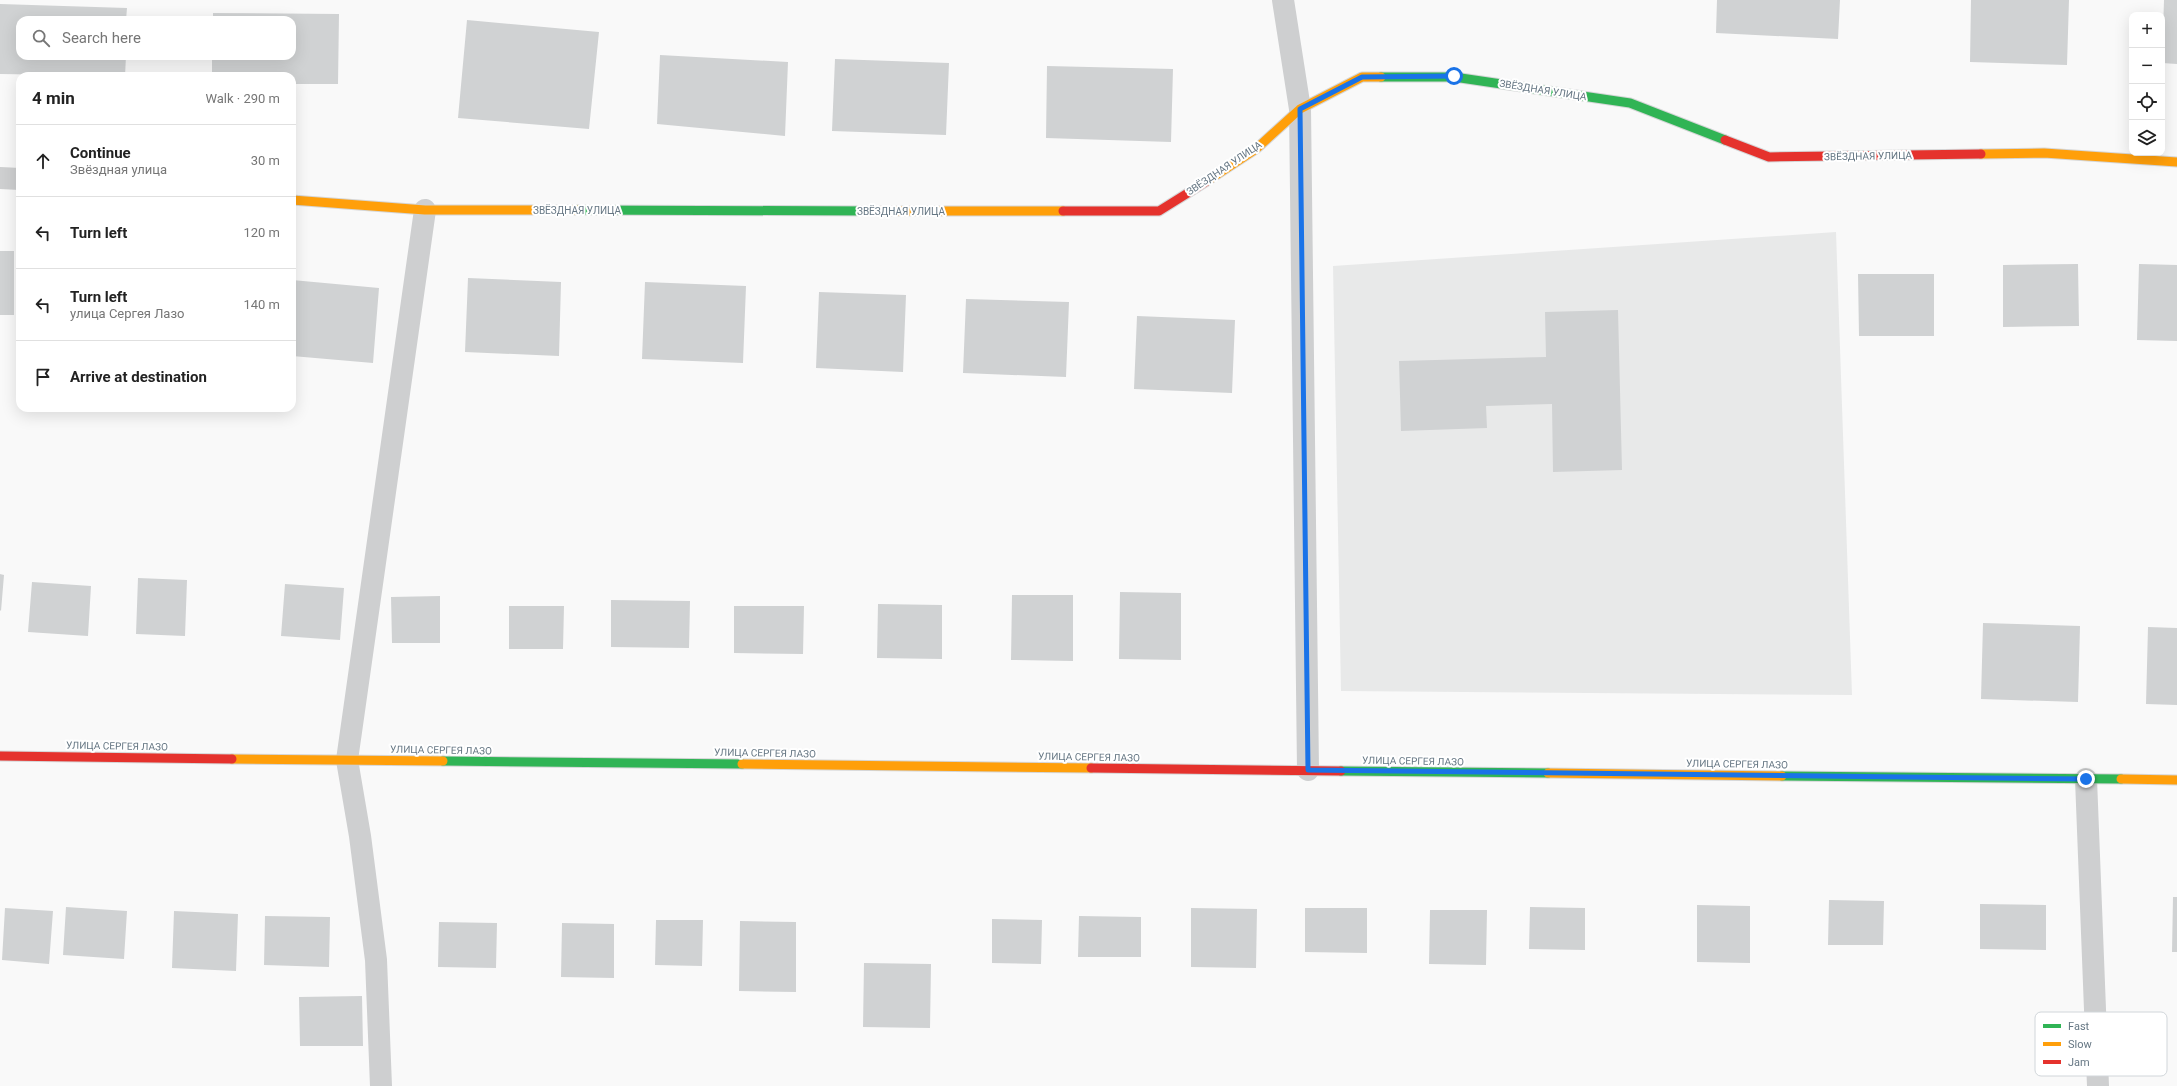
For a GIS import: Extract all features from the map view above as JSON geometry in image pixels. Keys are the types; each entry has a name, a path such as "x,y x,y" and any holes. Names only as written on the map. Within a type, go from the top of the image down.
{"street":[{"path":"1283,0 1300,109 1308,770"},
{"name":"ЗВЁЗДНАЯ УЛИЦА","path":"296,200 425,210 1159,211 1256,149 1300,109 1362,77 1454,76 1630,103 1769,157 2044,153 2177,162"},
{"path":"0,178 16,179"},
{"path":"381,1086 376,960 360,836 347,760 425,210"},
{"name":"УЛИЦА СЕРГЕЯ ЛАЗО","path":"0,756 2177,780"},
{"path":"2086,779 2095,1012"},
{"path":"2098,1076 2098,1086"}],"shaded area":[{"path":"1836,232 1852,695 1341,691 1333,266"}],"building":[{"path":"1717,0 1840,0 1838,39 1716,33"},
{"path":"1971,0 2069,0 2067,65 1970,62"},
{"path":"2164,0 2177,0 2177,64 2165,63 2165,12 2164,12"},
{"path":"0,4 127,8 126,16 16,16 16,60 126,60 125,72 16,72 16,74 0,74"},
{"path":"213,13 339,14 338,84 296,84 296,72 212,72 212,60 296,60 296,16 213,16"},
{"path":"467,20 599,32 589,129 458,118"},
{"path":"660,55 788,62 785,136 657,124"},
{"path":"835,59 949,63 946,135 832,131"},
{"path":"1047,66 1173,69 1171,142 1046,138"},
{"path":"0,251 14,251 14,315 0,315"},
{"path":"2078,264 2079,326 2003,327 2003,265"},
{"path":"2139,264 2177,265 2177,341 2137,340"},
{"path":"1858,274 1934,274 1934,336 1859,336"},
{"path":"468,278 561,282 559,356 465,352"},
{"path":"296,280 379,288 373,363 296,356"},
{"path":"645,282 746,286 743,363 642,359"},
{"path":"819,292 906,295 903,372 816,368"},
{"path":"966,299 1069,302 1066,377 963,373"},
{"path":"1618,310 1622,470 1553,472 1552,404 1486,406 1487,428 1401,431 1399,361 1546,357 1545,312"},
{"path":"1137,316 1235,320 1232,393 1134,389"},
{"path":"0,574 4,575 1,611 0,610"},
{"path":"138,578 187,580 185,636 136,634"},
{"path":"32,582 91,586 88,636 28,632"},
{"path":"285,584 344,588 340,640 281,636"},
{"path":"1120,592 1181,593 1181,660 1119,659"},
{"path":"1012,595 1073,595 1073,661 1011,660"},
{"path":"440,596 440,643 392,643 391,597"},
{"path":"611,600 690,601 689,648 611,647"},
{"path":"878,604 942,605 942,659 877,658"},
{"path":"509,606 564,606 563,649 509,649"},
{"path":"734,606 804,606 803,654 734,653"},
{"path":"1983,623 2080,626 2078,702 1981,699"},
{"path":"2148,627 2177,628 2177,705 2146,704"},
{"path":"2173,897 2177,897 2177,952 2172,952"},
{"path":"1829,900 1884,901 1883,945 1828,945"},
{"path":"1980,904 2046,905 2046,950 1980,949"},
{"path":"1697,905 1750,906 1750,963 1697,962"},
{"path":"66,907 127,911 124,959 63,955"},
{"path":"1530,907 1585,908 1585,950 1529,949"},
{"path":"5,908 53,911 49,964 2,960"},
{"path":"1191,908 1257,909 1256,968 1191,967"},
{"path":"1305,908 1367,908 1367,953 1305,952"},
{"path":"1430,910 1487,910 1486,965 1429,964"},
{"path":"174,911 238,914 236,971 172,968"},
{"path":"265,916 330,917 329,967 264,965"},
{"path":"1079,916 1141,917 1141,957 1078,957"},
{"path":"992,919 1042,920 1041,964 992,963"},
{"path":"656,920 703,920 702,966 655,965"},
{"path":"740,921 796,922 796,992 739,991"},
{"path":"439,922 497,923 496,968 438,967"},
{"path":"562,923 614,924 614,978 561,977"},
{"path":"864,963 931,964 930,1028 863,1027"},
{"path":"362,996 363,1046 300,1046 299,997"}],"traffic: fast":[{"path":"1381,77 1454,77 1630,103 1725,140"},
{"path":"577,210 876,211"},
{"path":"443,761 742,764"},
{"path":"1341,771 1548,773"},
{"path":"1782,776 2121,779"}],"traffic: slow":[{"path":"1207,181 1256,149 1300,109 1362,77 1381,77"},
{"path":"1981,154 2044,153 2177,162"},
{"path":"296,200 425,210 577,210"},
{"path":"876,211 1063,211"},
{"path":"232,759 443,761"},
{"path":"742,764 1091,768"},
{"path":"1548,773 1782,776"},
{"path":"2121,779 2177,780"}],"traffic: jam":[{"path":"1725,140 1769,157 1981,154"},
{"path":"1063,211 1159,211 1207,181"},
{"path":"0,756 232,759"},
{"path":"1091,768 1341,771"}],"route":[{"path":"1454,76 1362,77 1300,109 1308,770 2086,779"}]}
